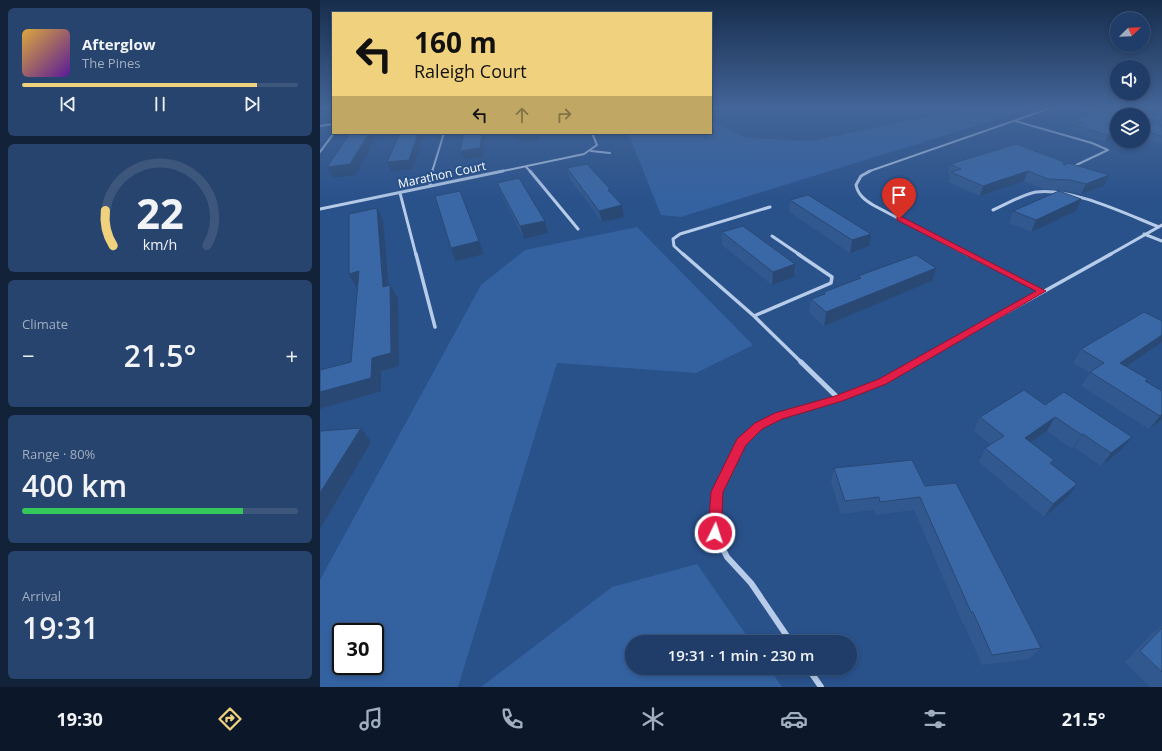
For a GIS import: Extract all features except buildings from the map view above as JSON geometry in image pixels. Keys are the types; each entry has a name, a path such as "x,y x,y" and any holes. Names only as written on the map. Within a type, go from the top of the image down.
{"street":[{"path":"320,152 329,140"},
{"path":"430,186 432,169 442,140"},
{"path":"591,150 596,145 594,140"},
{"path":"959,140 867,172 858,178 855,183 856,189 860,196 873,205 1005,274 1042,291"},
{"path":"1068,169 1108,150 1082,140"},
{"path":"591,150 610,153"},
{"name":"Marathon Court","path":"320,209 576,157 591,150"},
{"path":"526,167 578,229"},
{"path":"993,210 1037,192 1053,192 1070,195 1089,201 1160,226"},
{"path":"400,193 435,327"},
{"path":"770,206 680,234 674,239 674,246 754,316 838,398"},
{"path":"786,635 751,583 728,557 715,533 717,492 741,442 758,426 779,416 838,398 882,382 1160,226"},
{"path":"1144,234 1162,240"},
{"path":"754,316 831,283 832,277 772,236"},
{"path":"813,675 821,687"}],"shaded area":[{"path":"631,140 791,140 929,140 681,217 661,215"},
{"path":"637,227 753,345 696,373 557,363 458,687 320,687 320,580 481,285 525,250"},
{"path":"697,564 746,635 625,635 625,675 774,675 782,687 481,687 612,587"}],"route":[{"path":"715,533 717,492 741,442 758,426 779,416 838,398 882,382 1042,291 1005,274 899,219"}]}
